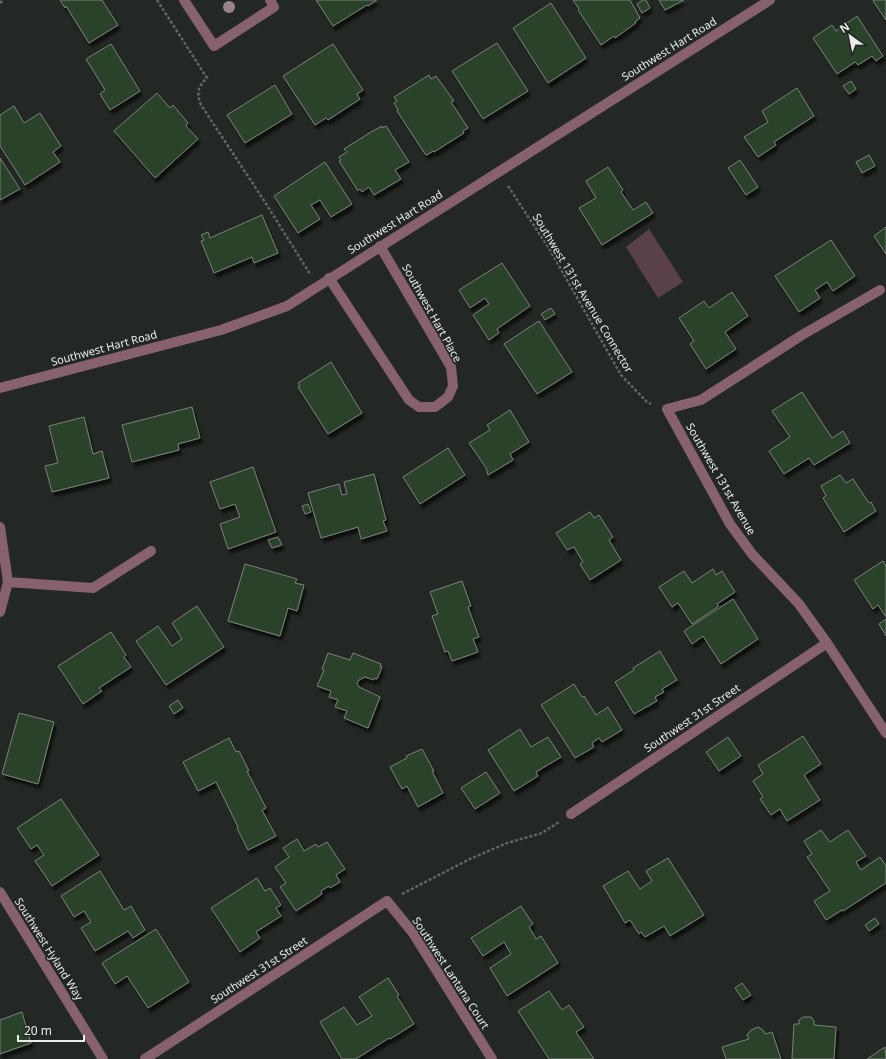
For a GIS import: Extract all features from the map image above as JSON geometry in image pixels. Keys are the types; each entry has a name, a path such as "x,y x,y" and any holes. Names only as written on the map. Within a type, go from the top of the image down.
{"street":[{"path":"184,0 214,46 274,7 270,0"},
{"name":"Southwest Hart Road","path":"0,388 221,330 287,306 770,0"},
{"name":"Southwest Hart Place","path":"329,278 409,400 419,407 435,407 448,397 453,386 451,367 380,246"},
{"path":"667,409 701,400 802,335 880,290"},
{"name":"Southwest 131st Avenue","path":"667,409 730,524 752,554 799,604 827,642 886,733"},
{"path":"0,527 8,582 0,612"},
{"path":"8,582 93,588 151,551"},
{"name":"Southwest 31st Street","path":"571,814 827,642"},
{"name":"Southwest Hyland Way","path":"0,892 104,1059"},
{"name":"Southwest 31st Street","path":"145,1059 387,901"},
{"name":"Southwest Lantana Court","path":"387,901 413,933 492,1059"}],"path":[{"path":"0,3 3,0"},
{"path":"157,0 207,78 198,88 197,94 201,105 265,202 317,286"},
{"name":"Southwest 131st Avenue Connector","path":"499,171 550,250 621,375 647,402 667,409"},
{"path":"387,901 507,843 542,833 571,814"}],"shaded area":[{"path":"649,229 683,282 658,298 626,247"}],"building":[{"path":"60,0 102,0 118,25 89,43 66,6 65,8"},
{"path":"316,0 377,0 333,26"},
{"path":"573,0 630,0 640,18 635,22 636,23 615,38 614,36 601,45"},
{"path":"643,0 646,0 650,8 642,13 637,4"},
{"path":"659,0 684,0 665,10"},
{"path":"886,0 886,20 873,1"},
{"path":"551,3 586,58 548,83 513,28"},
{"path":"857,16 883,56 876,61 872,56 858,65 855,62 837,74 813,38 832,25 836,31"},
{"path":"497,43 528,91 483,119 452,71"},
{"path":"111,44 140,91 110,110 100,94 105,90 86,59"},
{"path":"333,44 363,90 357,94 360,99 328,120 326,118 315,125 283,76"},
{"path":"429,75 431,79 436,76 454,101 451,102 468,128 463,131 464,133 427,155 397,111 398,110 394,103 397,101 394,97"},
{"path":"851,81 856,89 849,94 843,86"},
{"path":"275,85 292,114 245,143 227,115"},
{"path":"797,88 814,116 774,142 776,145 758,157 744,137 768,122 762,111"},
{"path":"157,93 170,108 173,105 188,123 186,126 198,139 155,178 114,131"},
{"path":"14,106 24,123 40,113 61,146 53,152 60,162 25,185 0,146 0,115"},
{"path":"382,126 382,128 386,126 409,162 395,170 401,179 374,195 369,187 362,192 360,189 358,191 339,161 341,160 339,157 347,152 344,149"},
{"path":"869,155 875,166 862,173 856,162"},
{"path":"0,158 20,189 0,200"},
{"path":"740,160 758,187 746,195 728,168"},
{"path":"325,162 352,204 331,217 320,200 311,205 320,219 298,233 274,196"},
{"path":"608,167 623,190 621,192 633,210 646,202 653,213 602,245 579,208 596,198 586,181"},
{"path":"262,215 278,253 254,263 252,257 214,273 201,241 204,240 201,235 208,232 210,238"},
{"path":"886,227 886,254 874,236"},
{"path":"831,240 855,276 833,291 827,282 815,290 820,298 799,312 775,276"},
{"path":"502,263 530,306 497,329 499,333 489,340 473,315 489,304 485,298 470,308 459,290"},
{"path":"732,292 748,316 725,332 736,349 706,369 690,344 694,341 679,318 704,301 709,308"},
{"path":"551,308 555,314 545,320 541,314"},
{"path":"539,321 572,372 537,394 504,344"},
{"path":"331,362 362,413 328,434 298,387 300,386 298,383"},
{"path":"802,392 832,438 843,431 850,443 814,465 809,458 784,474 769,451 790,437 772,411"},
{"path":"192,407 200,438 178,444 179,450 132,462 122,425"},
{"path":"510,410 529,442 510,454 513,460 488,475 486,468 469,443 490,430 487,425"},
{"path":"84,417 93,454 102,451 109,478 52,492 45,466 58,463 49,426"},
{"path":"448,448 465,475 420,504 403,477"},
{"path":"253,467 276,532 228,549 220,524 240,517 235,504 220,509 210,482"},
{"path":"374,474 386,520 383,521 387,531 361,539 358,527 321,538 308,493 339,484 342,495 347,494 344,482"},
{"path":"840,475 846,483 853,479 876,511 844,532 823,498 826,496 821,486"},
{"path":"308,504 311,512 305,514 302,506"},
{"path":"590,512 594,518 599,515 613,537 609,540 621,560 590,580 580,564 583,562 574,547 567,550 556,533"},
{"path":"278,537 282,545 272,548 268,540"},
{"path":"883,561 886,566 886,617 878,605 873,609 854,580"},
{"path":"245,564 297,579 295,583 304,585 297,611 288,608 280,636 228,621"},
{"path":"713,569 716,575 722,571 735,592 717,604 719,606 692,624 678,603 672,607 659,587 684,571 692,583"},
{"path":"462,581 471,606 468,607 479,637 473,639 478,652 452,661 448,651 445,652 432,616 438,614 430,592"},
{"path":"733,599 758,639 721,664 703,636 692,644 684,631"},
{"path":"197,606 224,647 166,685 136,641 158,626 172,646 182,639 172,623"},
{"path":"886,619 886,636 879,624"},
{"path":"111,632 126,655 124,657 131,667 99,688 102,691 83,704 58,666"},
{"path":"660,651 677,680 662,689 664,692 655,697 657,701 634,714 615,682 634,670 633,668"},
{"path":"328,653 350,660 353,653 381,664 380,667 382,667 377,679 375,678 374,680 365,677 357,683 359,687 380,697 368,728 344,718 347,711 335,707 338,700 329,697 331,691 317,686 324,670 322,669"},
{"path":"574,684 582,697 584,696 596,715 608,707 622,730 602,742 599,738 592,743 594,747 575,758 541,705"},
{"path":"178,700 183,708 174,714 169,706"},
{"path":"19,713 54,722 38,784 2,774"},
{"path":"520,729 531,747 548,737 561,757 536,772 538,776 514,791 488,750"},
{"path":"803,736 821,764 804,775 820,800 787,821 780,809 771,815 760,799 763,797 753,781 763,774 758,765"},
{"path":"728,737 741,756 719,771 706,752"},
{"path":"229,738 236,752 239,751 249,771 247,771 266,808 262,810 276,836 248,850 216,782 198,791 183,762"},
{"path":"422,749 434,771 432,771 443,793 418,807 407,786 402,789 390,767 407,758 406,756"},
{"path":"486,772 500,793 475,809 461,788"},
{"path":"61,799 99,855 52,886 35,861 44,855 37,845 31,849 17,828"},
{"path":"821,830 830,842 848,830 866,856 856,862 861,870 880,857 886,866 886,883 843,911 842,910 826,920 814,901 830,891 807,857 812,854 804,841"},
{"path":"297,839 304,851 316,844 318,847 327,842 345,869 336,875 340,882 321,891 322,894 296,911 280,887 286,883 275,867 289,857 283,848"},
{"path":"668,858 704,915 670,936 664,926 645,937 641,932 639,934 630,920 625,923 603,886 628,871 640,889 652,881 646,871"},
{"path":"100,871 124,910 131,906 145,930 133,938 128,931 95,951 81,928 91,922 84,911 74,917 61,896"},
{"path":"257,878 265,891 270,888 281,905 276,908 281,916 256,932 260,938 240,952 211,908"},
{"path":"521,906 533,924 529,927 536,939 541,936 558,963 507,996 490,968 511,954 504,942 483,956 471,938"},
{"path":"875,918 879,924 869,931 865,925"},
{"path":"156,929 189,982 148,1008 127,976 115,984 102,963"},
{"path":"388,978 399,995 397,996 414,1024 356,1059 342,1059 320,1022 344,1007 357,1025 372,1016 359,997"},
{"path":"742,983 751,995 743,1000 735,988"},
{"path":"549,991 562,1010 569,1005 584,1027 576,1032 594,1059 549,1059 518,1011"},
{"path":"22,1012 31,1043 0,1054 0,1020"},
{"path":"803,1017 811,1017 814,1021 814,1025 836,1027 834,1059 792,1059 794,1024 799,1024 799,1020"},
{"path":"758,1027 763,1030 765,1034 772,1032 781,1059 726,1059 722,1047 749,1039 747,1035 751,1030"},
{"path":"885,1047 886,1059 867,1059"}]}
